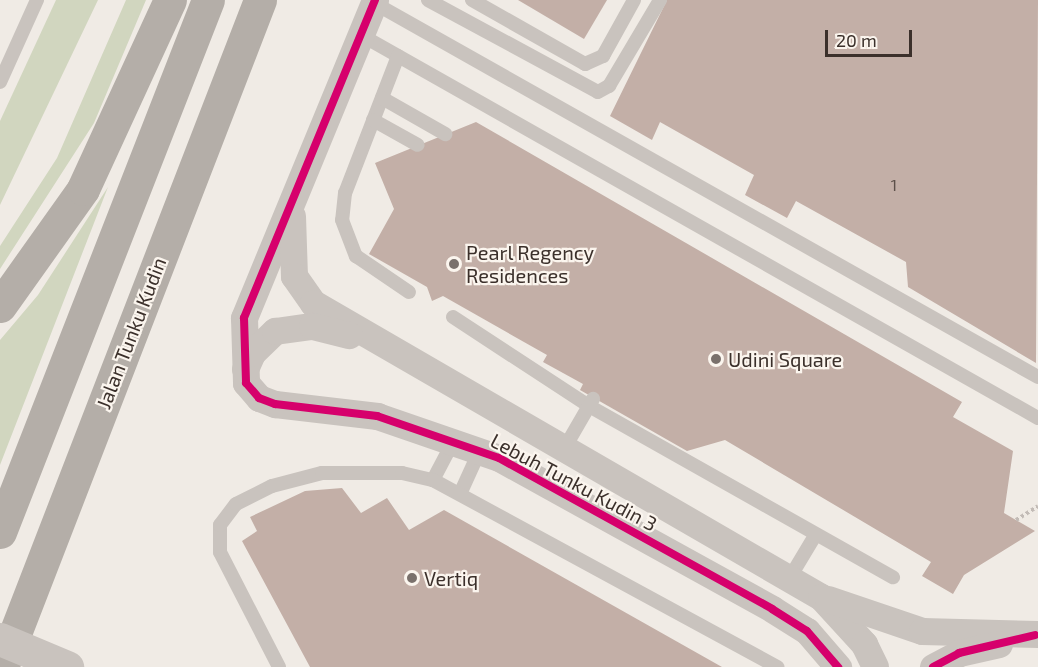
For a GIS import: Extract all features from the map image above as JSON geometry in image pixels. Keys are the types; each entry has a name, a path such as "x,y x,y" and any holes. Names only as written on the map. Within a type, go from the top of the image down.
{"highway":[{"path":"0,532 208,0"},
{"name":"Jalan Tunku Kudin","path":"2,667 260,0"},
{"path":"0,306 83,189 169,6"}],"street":[{"name":"Lebuh Tunku Kudin 3","path":"374,2 292,209 244,318 244,369 252,391 275,404 377,416 480,450 772,609 807,631 838,667"},
{"name":"Lebuh Tunku Kudin 3","path":"292,209 291,257 303,292 381,345 821,597 864,644 875,667"},
{"name":"Lebuh Tunku Kudin 3","path":"244,369 263,340 292,327 312,326 381,345"},
{"path":"821,597 922,631 1037,634"},
{"path":"933,667 959,653 1037,634"},
{"path":"0,639 67,667"}],"lane":[{"path":"0,82 37,0"},
{"path":"428,0 598,92 609,86 660,0"},
{"path":"472,0 585,64 603,56 634,0"},
{"path":"374,2 1038,377"},
{"path":"361,35 1038,418"},
{"path":"398,56 345,193 342,220 356,256 409,292"},
{"path":"381,98 445,134"},
{"path":"373,120 418,145"},
{"path":"453,317 592,402 893,578"},
{"path":"564,449 592,402"},
{"path":"433,480 454,440"},
{"path":"460,494 480,450"},
{"path":"279,667 220,552 225,514 272,486 310,473 402,473 433,480 777,667"},
{"path":"789,579 816,534"}],"path":[{"path":"1016,520 1038,506"}],"green space":[{"path":"56,0 98,0 0,205 0,121"},
{"path":"126,0 146,0 94,123 0,269 0,246 57,158"},
{"path":"108,187 0,465 0,340 38,295"}],"building":[{"path":"518,0 607,0 584,39"},
{"path":"667,0 1038,0 1036,363 908,287 906,262 796,201 787,218 745,195 754,175 660,122 652,140 610,116"},
{"name":"Udini Square","path":"476,122 962,402 953,417 1013,451 1004,513 1035,531 964,575 953,594 922,576 931,562 725,440 687,451 580,390 583,384 543,362 547,355 443,296 432,301 427,287 369,254 394,209 375,163"},
{"name":"Vertiq","path":"342,488 361,513 387,498 409,530 444,510 722,667 310,667 242,541 257,531 250,517 305,491"}],"cycle path":[{"path":"375,0 244,318 246,383 259,398 275,404 377,416 499,458 772,609 807,631 838,667"},
{"path":"933,667 959,653 1035,635"}],"place":[{"name":"Pearl Regency Residences","path":"454,264"},
{"name":"Udini Square","path":"716,359"},
{"name":"Vertiq","path":"412,578"}]}
